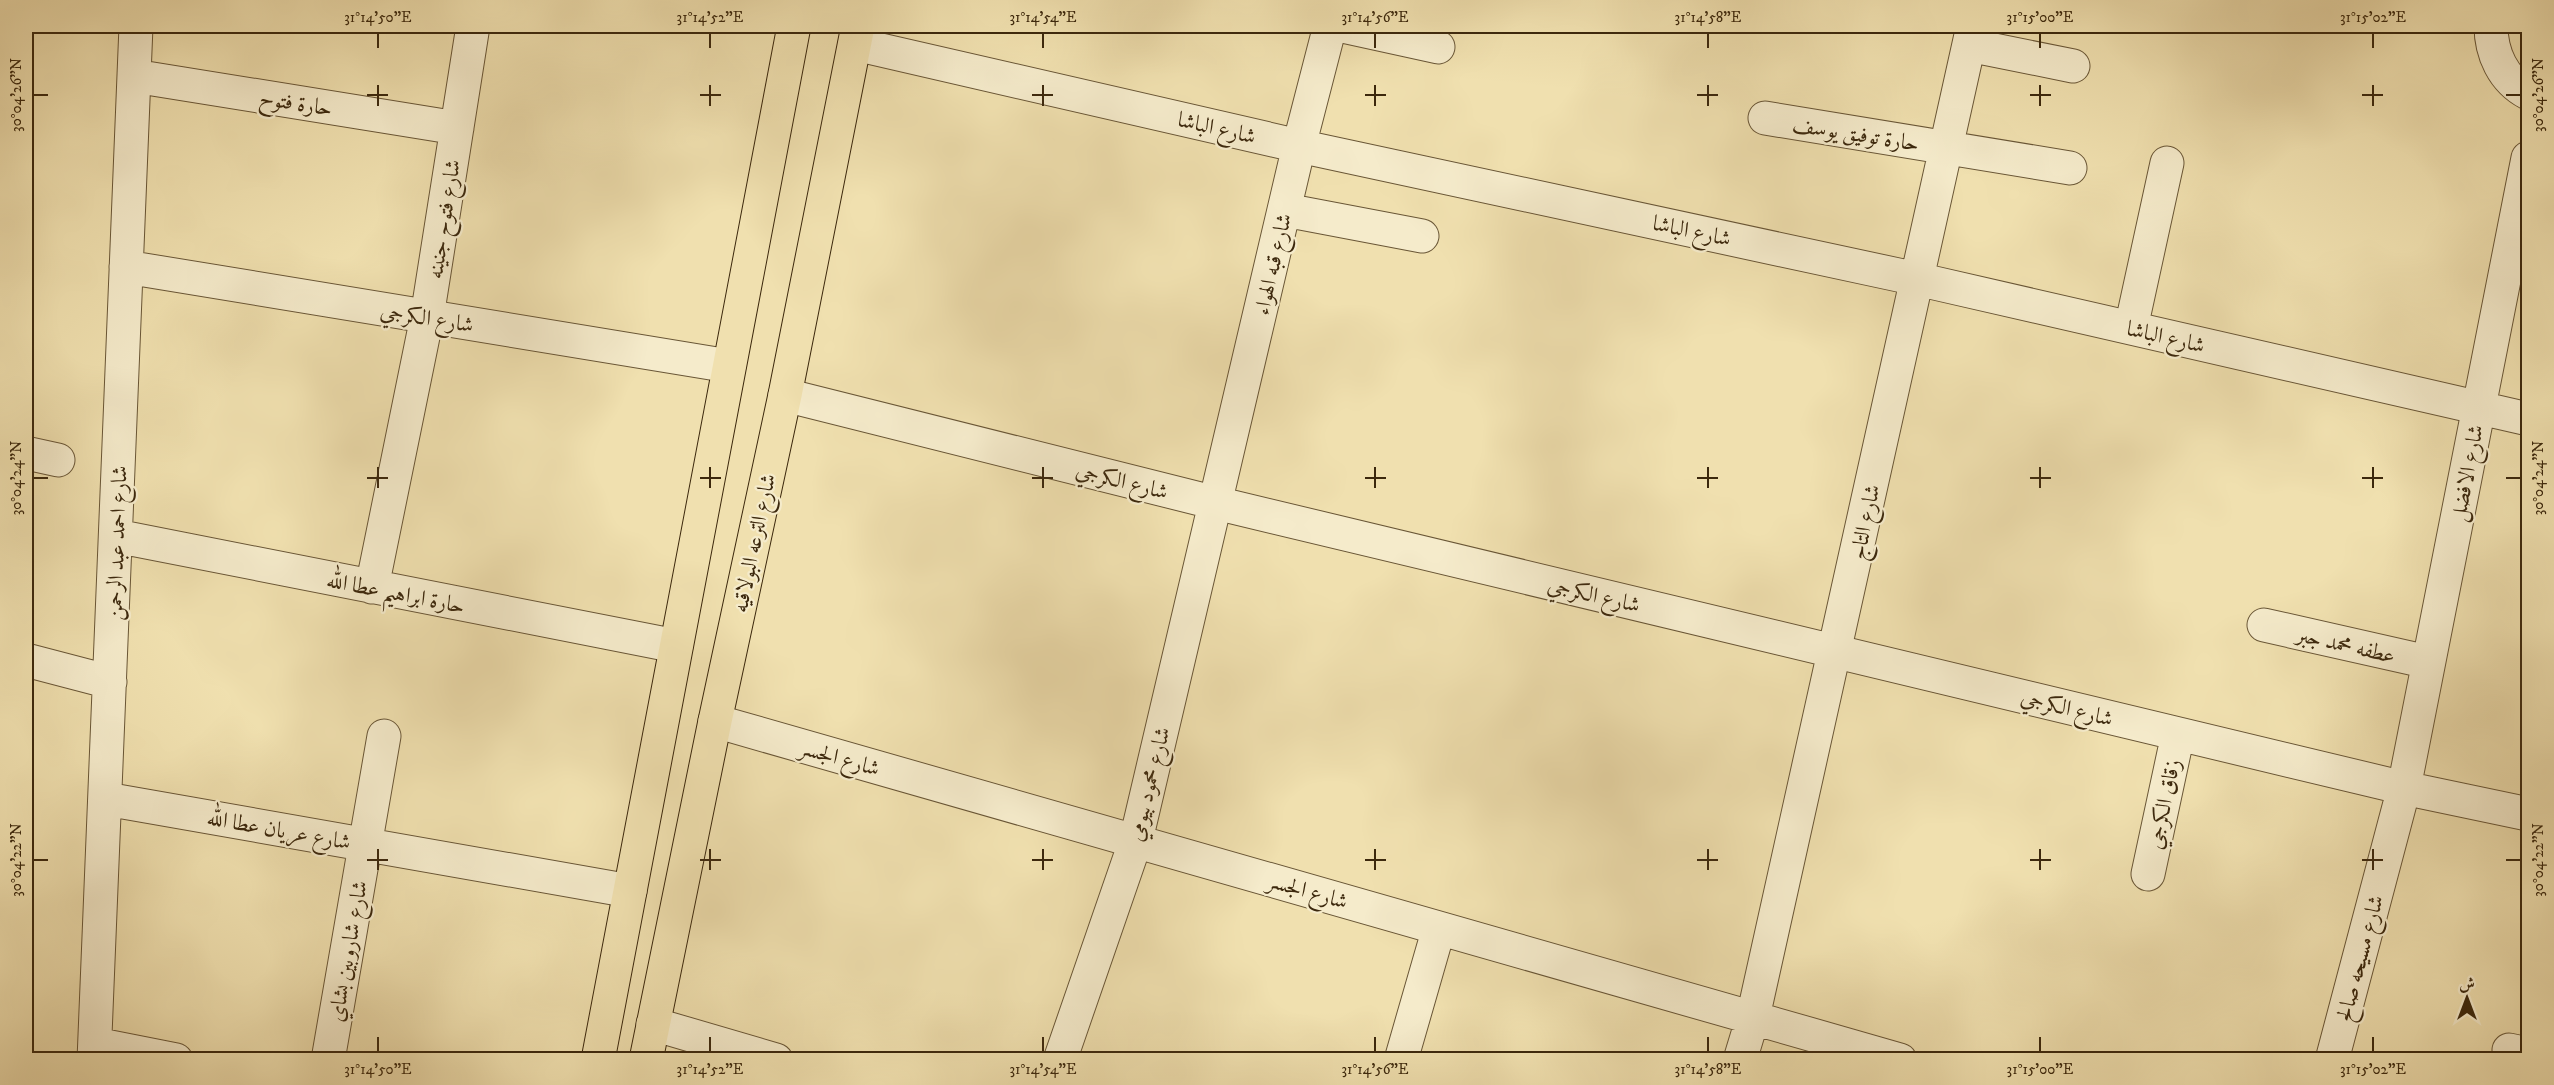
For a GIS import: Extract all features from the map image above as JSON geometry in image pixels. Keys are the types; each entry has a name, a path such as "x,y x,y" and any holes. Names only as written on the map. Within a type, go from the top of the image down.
{"main road":[{"path":"598,1059 794,26"},
{"name":"شارع الترعه البولاقيه","path":"646,1059 785,395 857,35"}],"street":[{"name":"شارع احمد عبد الرحمن","path":"95,1052 136,26"},
{"name":"شارع فتوح جنينه","path":"372,587 427,317 472,26"},
{"name":"شارع قبه الهواء","path":"1216,503 1299,146 1330,26"},
{"path":"1342,26 1438,47"},
{"path":"2491,26 2496,57 2507,75 2529,93"},
{"name":"شارع الباشا","path":"857,35 1299,146 1917,279 2529,419"},
{"path":"1971,35 2073,66"},
{"name":"شارع التاج","path":"1740,1059 1753,1017 1836,651 1971,35"},
{"name":"حارة فتوح","path":"134,76 457,128"},
{"name":"حارة توفيق يوسف","path":"1765,118 2070,168"},
{"name":"شارع الافضل","path":"2404,788 2529,158"},
{"path":"2131,328 2167,164"},
{"path":"1285,210 1422,236"},
{"name":"شارع الكرجي","path":"126,267 729,366"},
{"name":"شارع الكرجي","path":"785,395 1216,503 2404,788 2529,814"},
{"path":"26,453 58,460"},
{"name":"شارع محمود بيومي","path":"1060,1059 1136,840 1216,503"},
{"name":"حارة ابراهيم عطا الله","path":"116,536 676,646"},
{"name":"عطفه محمد جبر","path":"2264,625 2428,662"},
{"path":"26,660 110,682"},
{"name":"شارع الجسر","path":"715,722 1900,1059"},
{"name":"زقاق الكرجي","path":"2148,874 2178,734"},
{"name":"شارع شاروبين بشاي","path":"328,1059 384,736"},
{"name":"شارع مسيحه صالح","path":"2332,1059 2404,788"},
{"name":"شارع عريان عطا الله","path":"105,799 630,891"},
{"path":"1401,1059 1439,928"},
{"path":"653,1024 776,1059"},
{"path":"95,1052 176,1059"}]}
